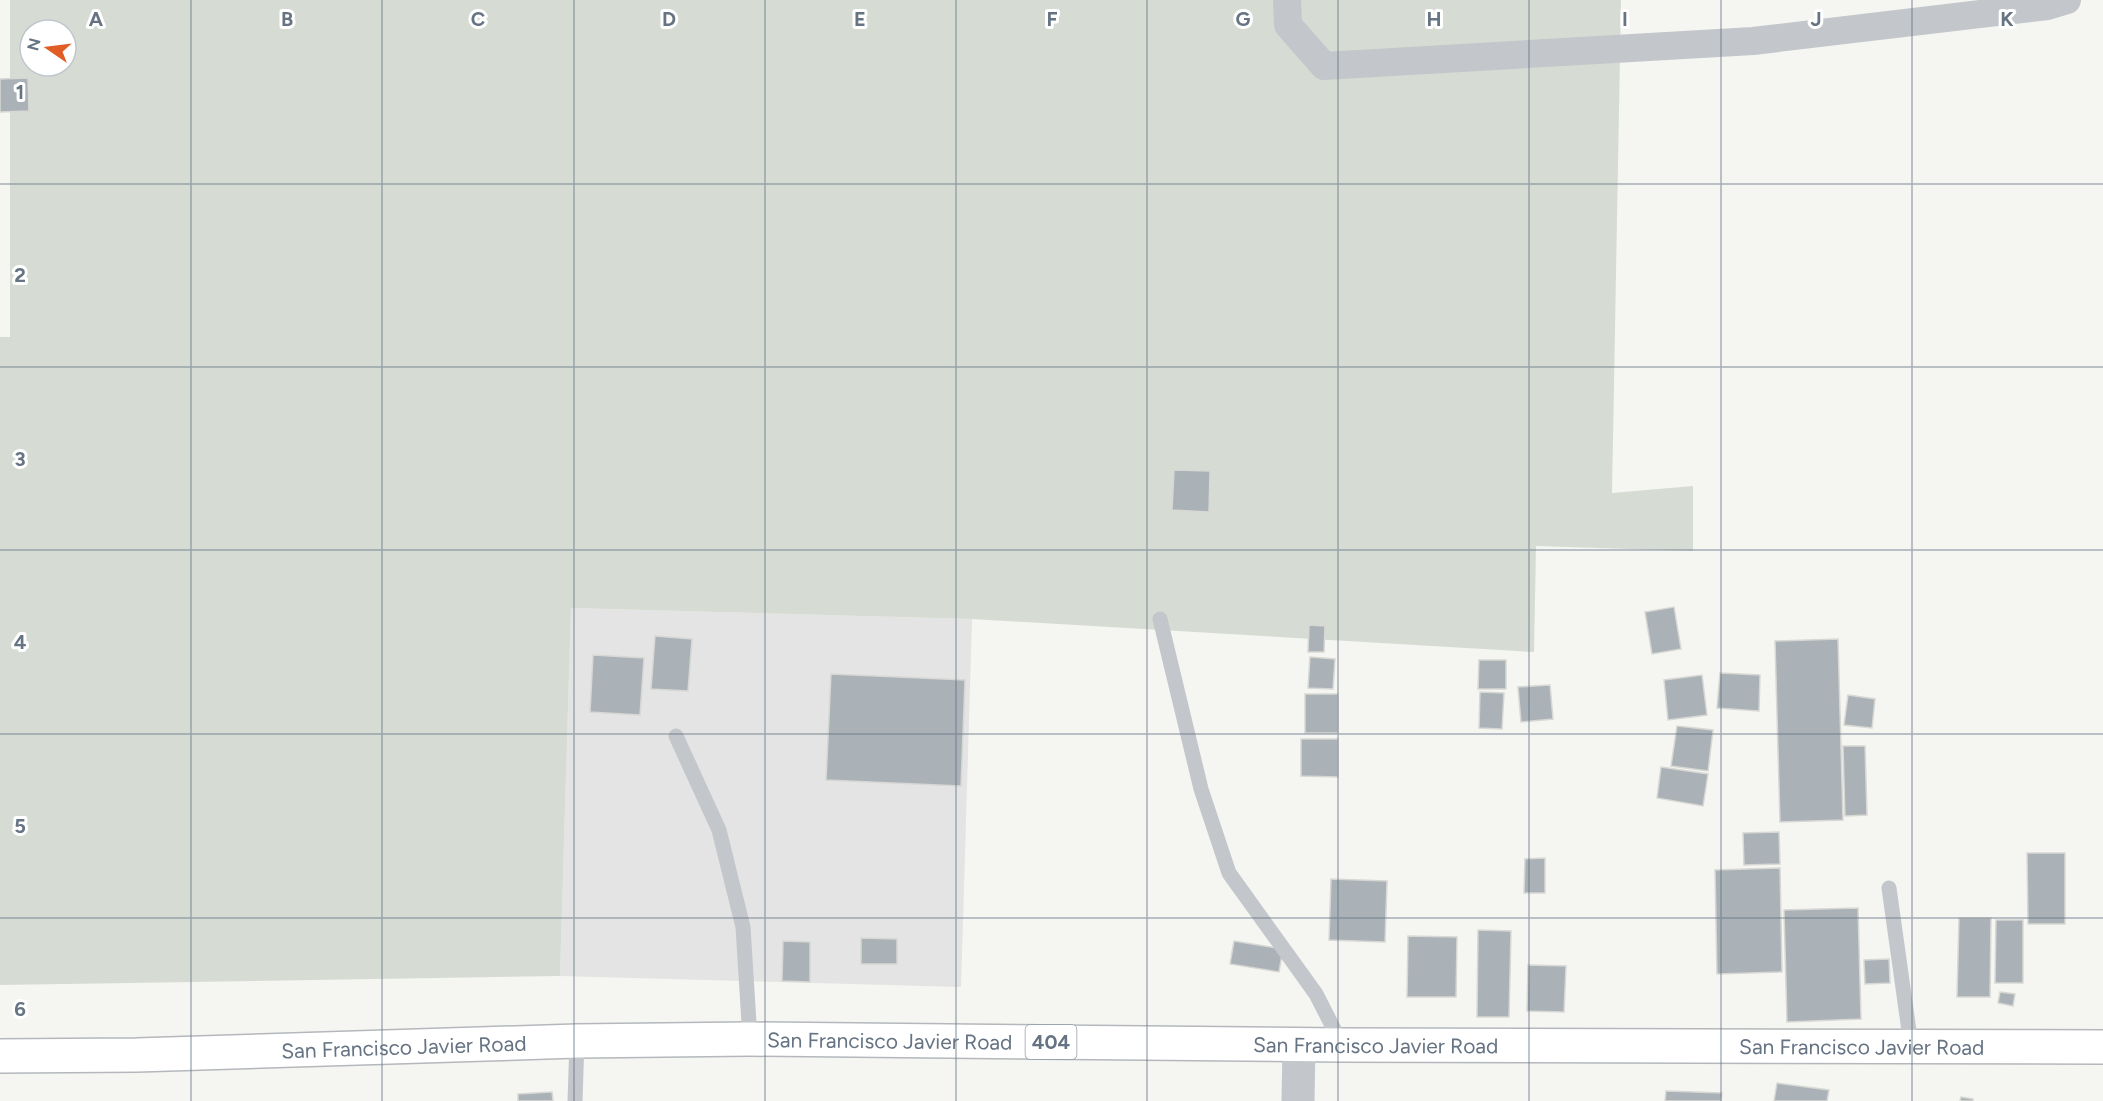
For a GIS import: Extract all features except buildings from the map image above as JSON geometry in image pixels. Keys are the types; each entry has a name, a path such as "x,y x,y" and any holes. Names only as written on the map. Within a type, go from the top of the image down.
{"main road":[{"name":"San Francisco Javier Road","path":"0,1056 137,1055 577,1041 750,1040 1299,1045 2103,1047"}],"street":[{"path":"1287,0 1288,25 1324,66 1753,41 2047,6 2067,0"},
{"path":"1298,1101 1299,1045"}],"lane":[{"path":"1160,620 1201,789 1228,873 1316,994 1342,1045"},
{"path":"676,736 719,830 743,927 750,1040"},
{"path":"1889,888 1911,1046"},
{"path":"575,1101 577,1041"}],"shaded area":[{"path":"10,0 1621,0 1612,493 1693,486 1693,551 1536,546 1534,652 972,619 571,608 560,976 0,985 0,337 10,337"},
{"path":"571,608 972,619 961,987 560,976"}]}
